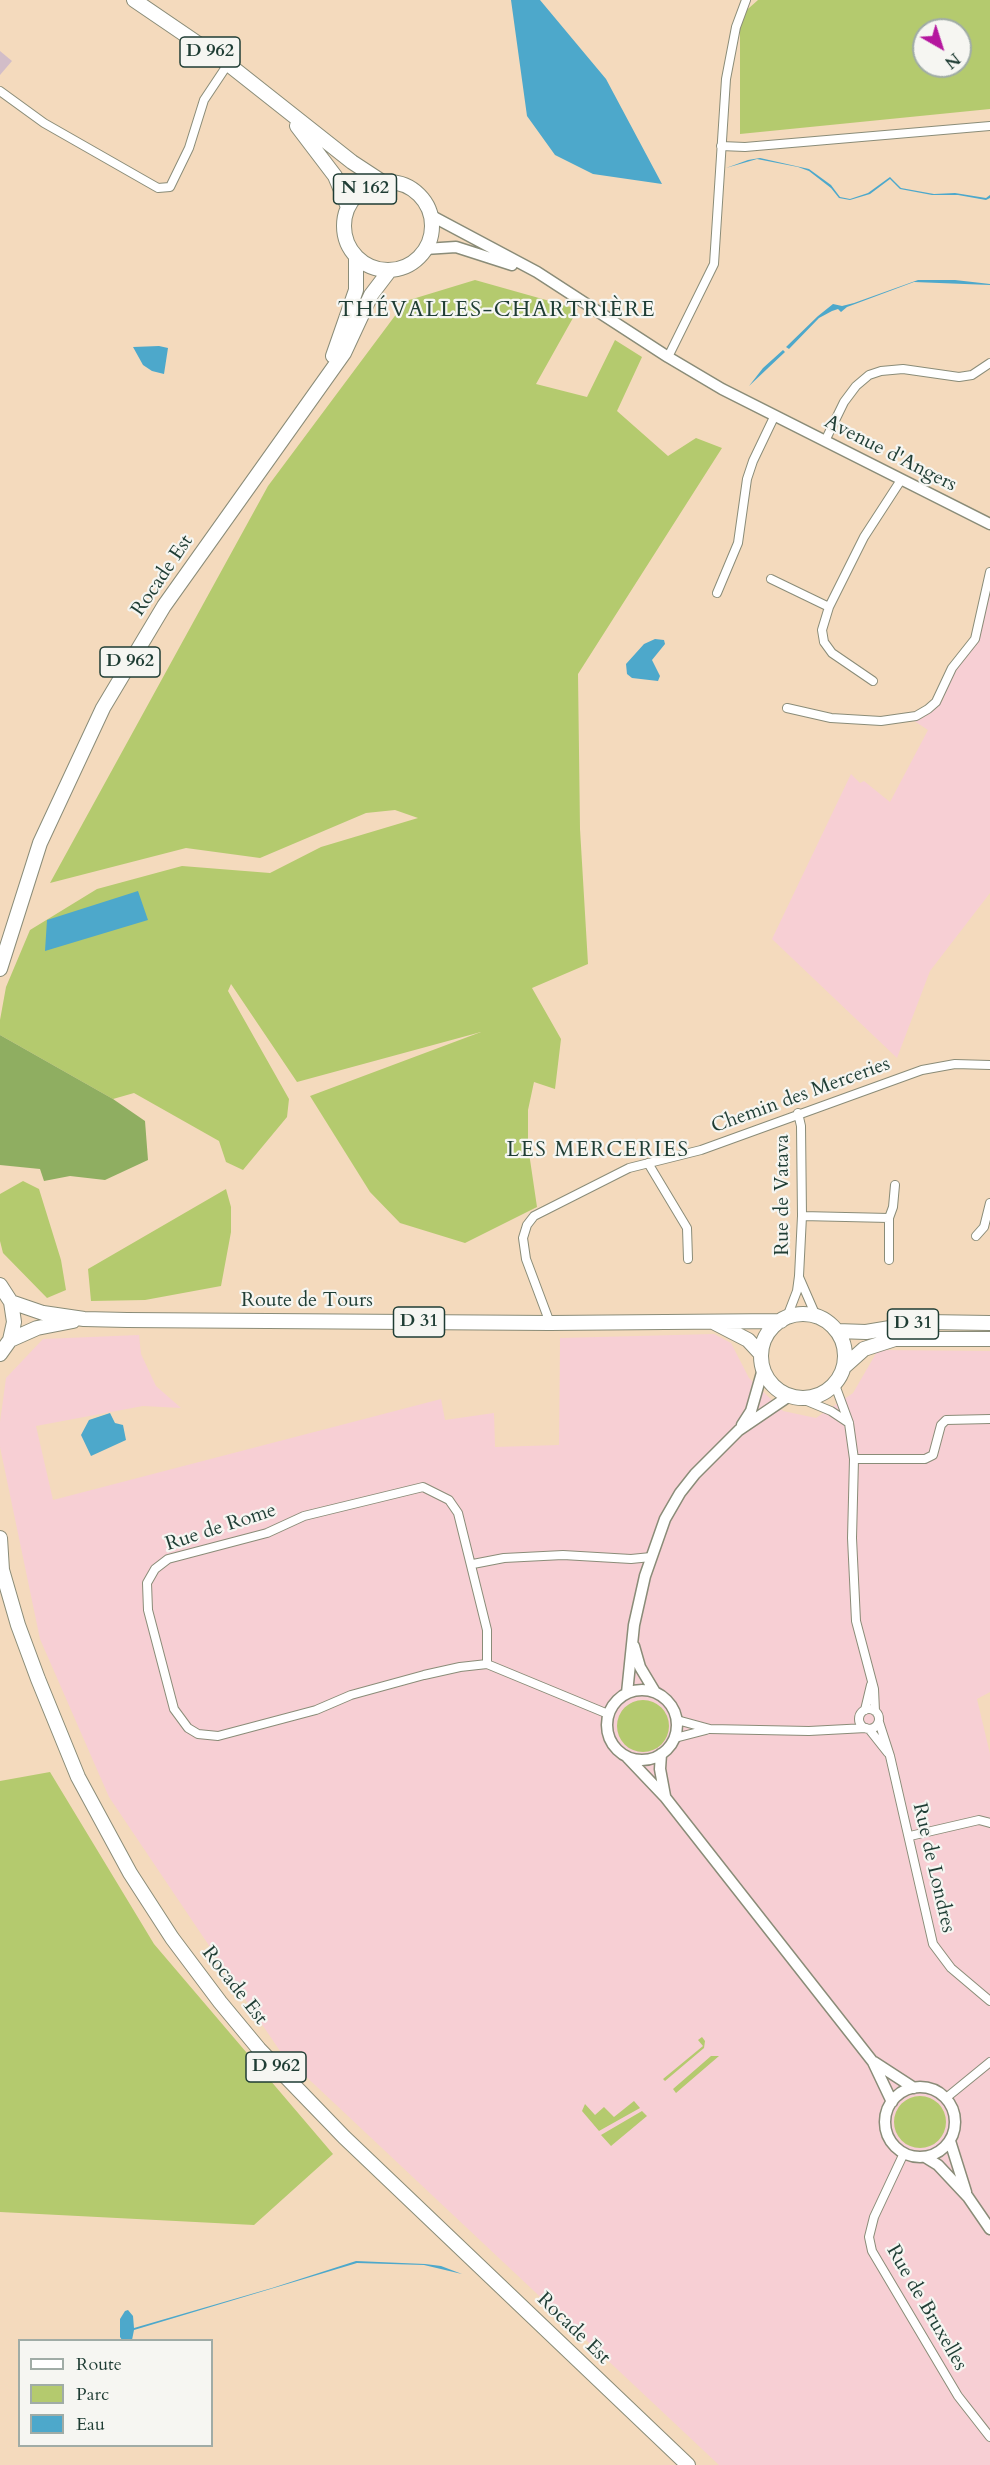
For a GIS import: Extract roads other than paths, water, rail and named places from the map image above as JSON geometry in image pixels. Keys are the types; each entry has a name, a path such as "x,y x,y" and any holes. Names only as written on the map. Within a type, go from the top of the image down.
{"main road":[{"name":"D 962","path":"134,0 228,64 352,162 384,183"},
{"name":"D 962","path":"283,108 335,176 348,207"},
{"name":"N 162","path":"356,257 345,238 344,228 348,207 363,190 384,183 396,183 413,191 425,204 430,216"},
{"path":"356,257 372,267 390,270 410,264 425,249 431,232 430,216"},
{"name":"Rocade Est","path":"321,388 356,290 356,257"},
{"name":"Rocade Est","path":"0,969 40,843 103,708 164,606 321,388 344,352 371,295 390,270"},
{"path":"0,1284 11,1302 14,1322 10,1340 0,1354"},
{"name":"Route de Tours","path":"11,1302 42,1313 84,1319 550,1323 784,1319"},
{"path":"845,1366 845,1348 837,1331 828,1322 807,1314 784,1319 766,1336 761,1354 763,1370 778,1390 795,1398 814,1398 835,1385 845,1366 864,1349 895,1339 990,1337"},
{"name":"Route de Tours","path":"10,1340 37,1328 84,1319"},
{"name":"Route de Tours","path":"711,1321 748,1340 761,1354"},
{"name":"D 31","path":"837,1331 866,1332 926,1322 990,1323"},
{"name":"Rocade Est","path":"0,1538 1,1567 18,1625 78,1777 130,1873 172,1938 259,2049 344,2138 688,2465"}],"street":[{"path":"668,357 714,264 726,79 736,27 746,0"},
{"path":"0,91 44,123 158,188 170,187 189,148 204,100 228,64"},
{"path":"721,146 745,147 990,126"},
{"name":"Avenue d'Angers","path":"430,216 537,272 668,357 825,441 990,524"},
{"name":"Avenue d'Angers","path":"425,249 456,247 537,272"},
{"path":"825,441 844,402 856,386 869,375 881,371 903,369 959,377 972,375 990,363"},
{"path":"717,593 738,543 747,479 775,415"},
{"path":"873,681 832,653 824,642 822,630 829,607 864,537 901,480"},
{"path":"787,708 831,718 880,720 916,716 928,709 936,702 952,668 975,639 990,572"},
{"path":"771,579 829,607"},
{"name":"Chemin des Merceries","path":"550,1323 526,1259 523,1238 527,1225 534,1216 629,1168 701,1150 922,1070 955,1065 990,1065"},
{"name":"Rue de Vatava","path":"784,1319 797,1291 799,1276 802,1216 801,1126 798,1113"},
{"path":"648,1163 687,1228 688,1259"},
{"path":"889,1260 889,1218 893,1207 895,1185"},
{"path":"976,1236 984,1227 990,1203"},
{"path":"802,1216 889,1218"},
{"name":"Rue de Vatava","path":"799,1276 816,1316"},
{"path":"627,1693 633,1640 651,1557 665,1519 680,1493 695,1474 739,1430 751,1411 763,1370"},
{"path":"677,1720 710,1729 867,1729 875,1727 879,1722 879,1716 875,1711 876,1696 856,1621 852,1538 854,1459 849,1423 835,1385"},
{"path":"739,1430 795,1398 831,1411 849,1423"},
{"path":"854,1459 925,1459 933,1455 941,1425 946,1420 990,1419"},
{"name":"Rue de Rome","path":"487,1664 487,1630 473,1564 458,1513 448,1500 423,1487 303,1516 267,1533 168,1559 155,1569 147,1583 148,1610 174,1710 188,1728 207,1736 218,1736 267,1724 316,1710 351,1695 424,1675 487,1664 608,1714"},
{"path":"473,1564 504,1558 527,1557 631,1559 651,1557"},
{"path":"627,1757 639,1760 650,1759 661,1754 675,1738 677,1720 670,1703 655,1692 640,1667 633,1640"},
{"path":"867,1729 861,1724 872,1681"},
{"path":"655,1692 636,1690 619,1698 608,1714 608,1736 619,1752 627,1757 665,1797 873,2062 892,2102"},
{"path":"832,1730 863,1713 875,1711"},
{"name":"Rue de Londres","path":"879,1722 910,1836 927,1925 933,1944 951,1968 990,2001"},
{"path":"675,1738 710,1729"},
{"name":"Rue de Londres","path":"867,1729 890,1756"},
{"path":"661,1754 660,1769 665,1797"},
{"path":"910,1836 980,1820 990,1823"},
{"path":"873,2062 914,2088"},
{"path":"946,2098 989,2062"},
{"path":"925,2157 939,2151 950,2140 955,2119 946,2098 931,2089 914,2088 892,2102 888,2110 886,2129 890,2139 904,2153 925,2157 938,2165 968,2198 990,2229"},
{"path":"950,2140 968,2198"},
{"name":"Rue de Bruxelles","path":"904,2153 874,2217 869,2237 873,2251 958,2396 990,2437"}],"water":[{"path":"511,0 540,0 606,79 662,184 593,174 555,155 527,116"},
{"path":"760,158 809,169 831,185 840,197 850,199 868,193 890,177 901,188 934,194 955,193 986,198 990,195 990,198 986,200 958,195 932,195 900,189 890,179 870,194 850,200 839,198 831,188 809,171 798,167 757,159 726,168"},
{"path":"918,280 955,280 990,285 914,282 847,307 841,312 838,309 832,311 819,318 789,349 786,347 833,304 842,306 854,303"},
{"path":"133,347 168,348 164,374 152,371 143,365"},
{"path":"783,350 785,352 749,386 763,368"},
{"path":"655,639 664,640 665,644 652,660 660,676 658,681 632,678 627,674 626,664 644,644"},
{"path":"138,891 148,920 45,951 47,920"},
{"path":"110,1413 115,1423 123,1425 126,1440 91,1456 81,1435 89,1420"},
{"path":"356,2261 425,2264 441,2266 462,2274 424,2265 357,2263 134,2330 132,2339 120,2337 120,2319 128,2310 133,2316 134,2328"}],"district":[{"name":"THÉVALLES-CHARTRIÈRE","path":"497,311"},
{"name":"LES MERCERIES","path":"598,1151"}]}
